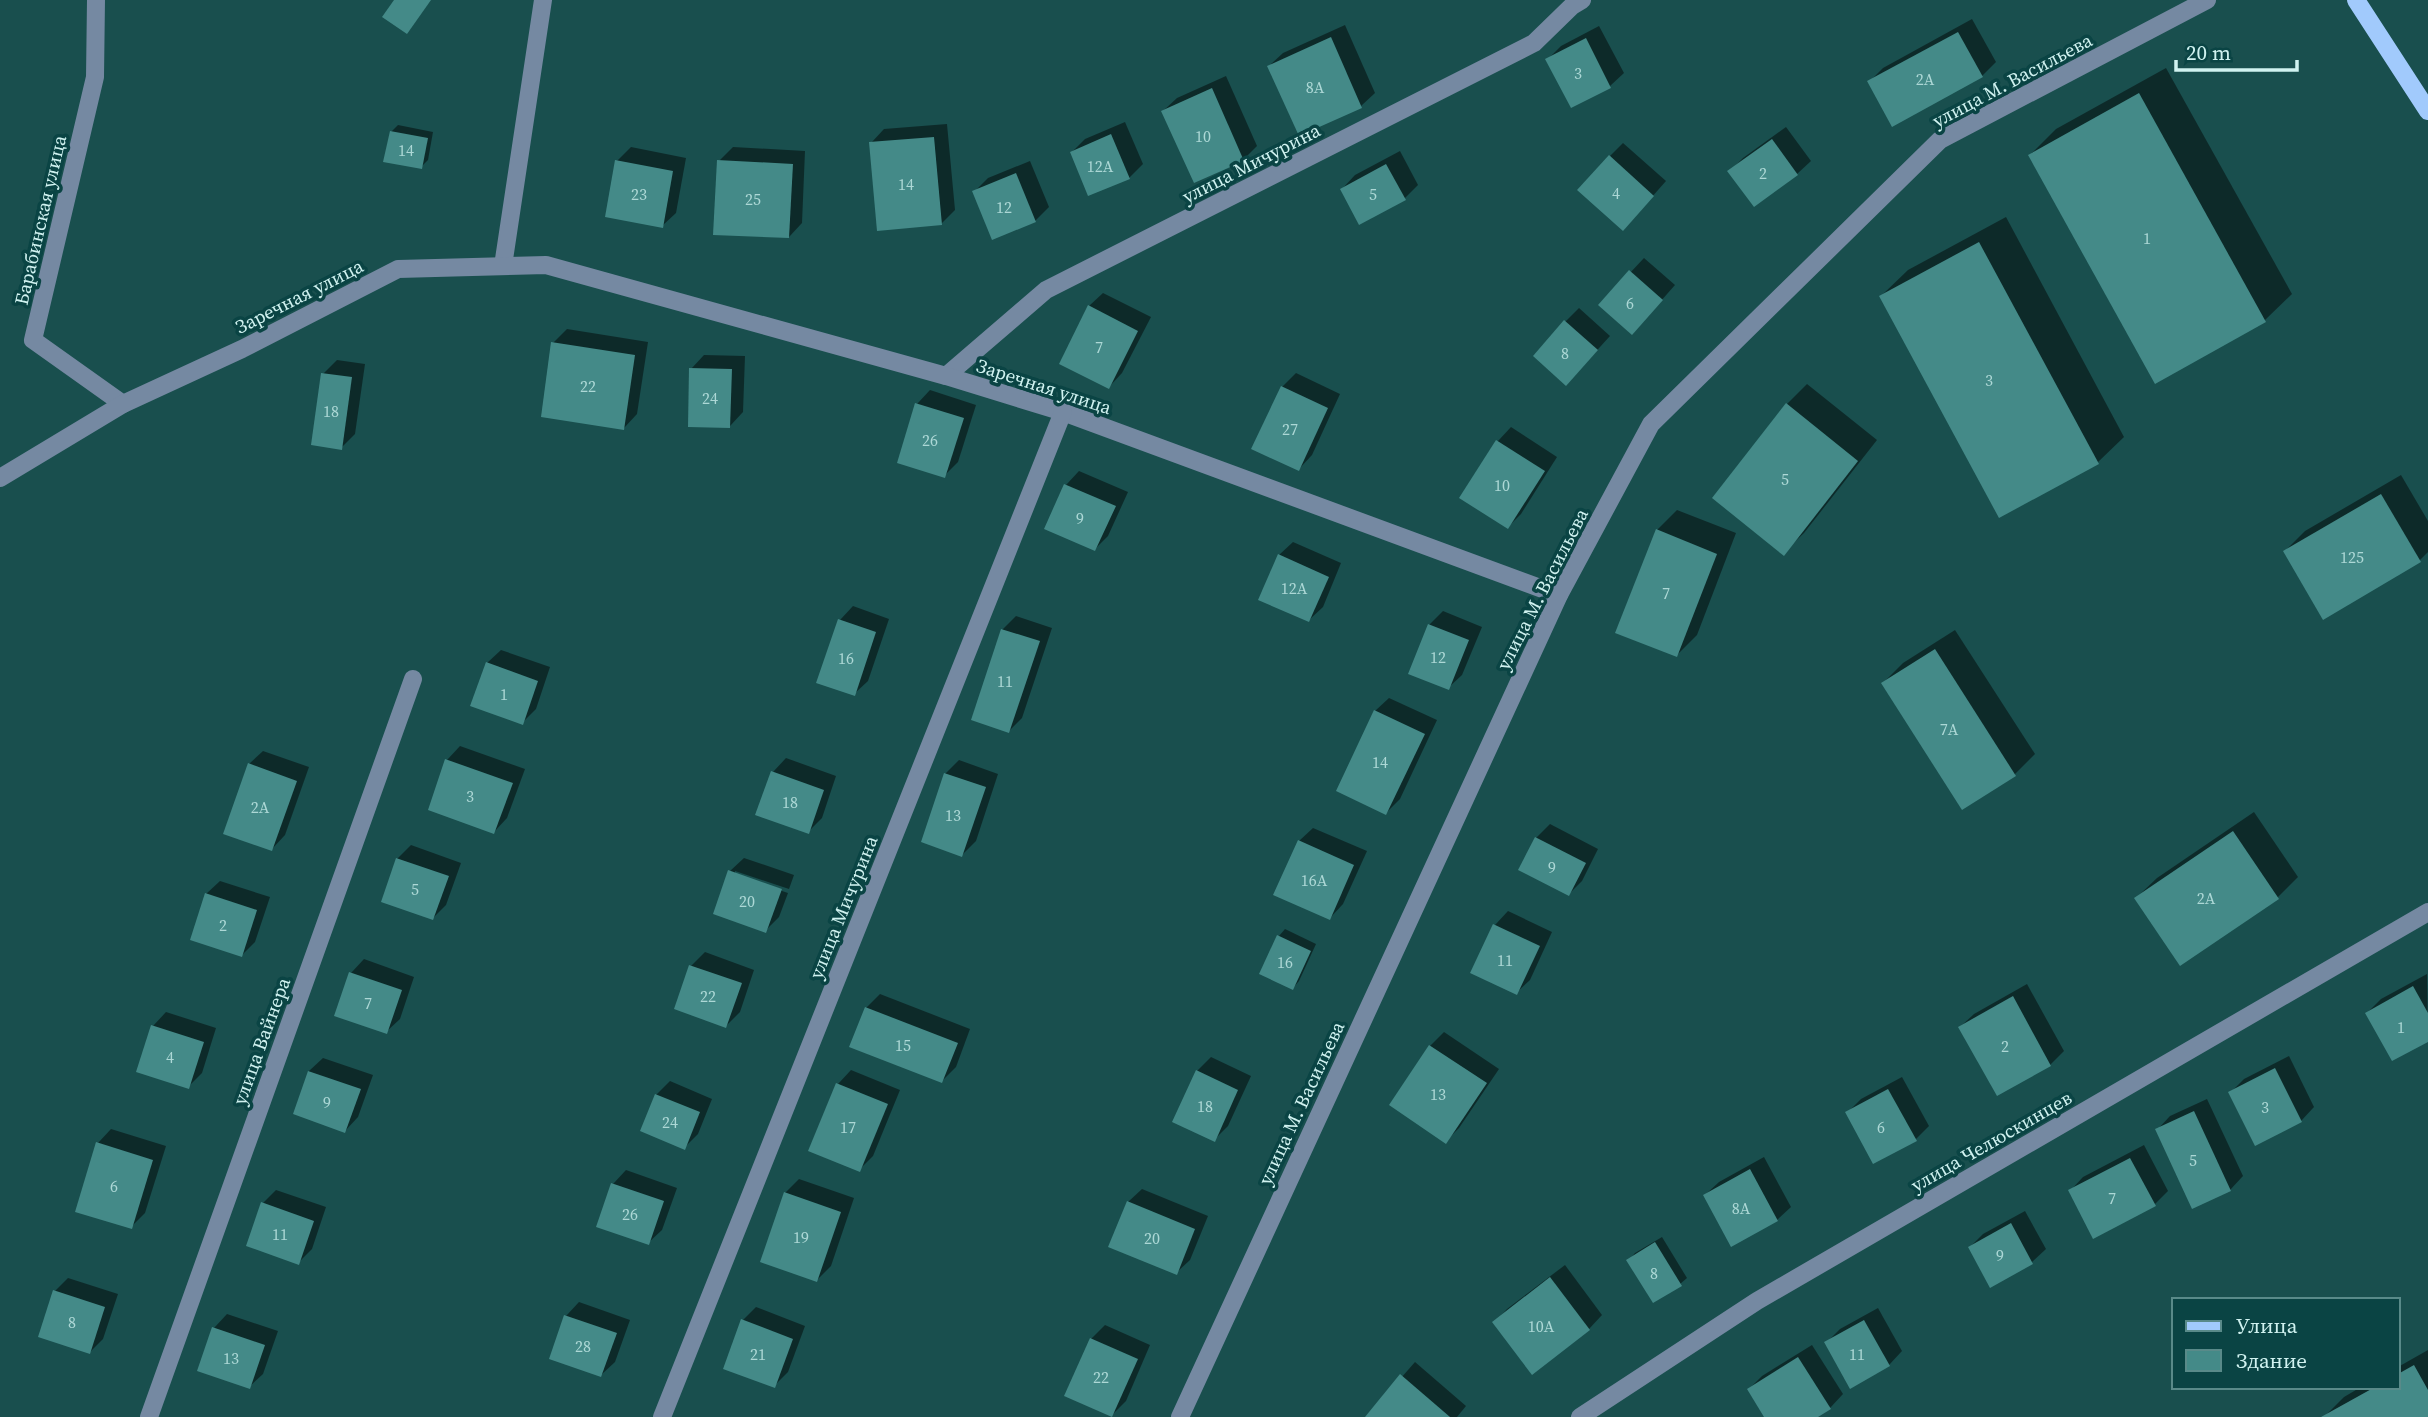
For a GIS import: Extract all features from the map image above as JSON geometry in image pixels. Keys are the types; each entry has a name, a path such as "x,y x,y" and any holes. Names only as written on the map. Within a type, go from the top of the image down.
{"main road":[{"path":"2356,0 2428,111"}],"street":[{"name":"Барабинская улица","path":"96,0 95,76 33,340 123,404"},
{"path":"503,266 543,0"},
{"name":"улица Мичурина","path":"946,376 1046,290 1534,43 1572,6 1582,0"},
{"name":"улица М. Васильева","path":"1180,1417 1559,595 1651,424 1940,140 2207,0"},
{"name":"Заречная улица","path":"0,478 123,404 242,349 398,269 546,265 946,376 1063,412 1559,595"},
{"name":"улица Мичурина","path":"662,1417 1063,412"},
{"name":"улица Вайнера","path":"149,1417 413,679"},
{"name":"улица Челюскинцев","path":"1580,1417 1757,1301 2428,912"}],"building":[{"path":"394,0 431,0 407,34 382,17"},
{"path":"1958,32 1983,77 1892,127 1867,81"},
{"path":"1331,37 1362,108 1299,136 1267,66"},
{"path":"1586,38 1611,88 1571,108 1545,59"},
{"path":"1212,88 1244,161 1194,183 1161,111"},
{"path":"2139,93 2266,322 2155,384 2028,155"},
{"path":"390,131 428,138 422,169 383,162"},
{"path":"1111,134 1130,179 1088,196 1070,152"},
{"path":"934,137 942,225 877,231 869,142"},
{"path":"1772,139 1798,175 1754,207 1727,171"},
{"path":"1609,155 1654,196 1623,231 1577,190"},
{"path":"615,160 673,171 663,228 605,217"},
{"path":"717,160 793,164 789,238 713,235"},
{"path":"1386,164 1406,200 1359,225 1340,189"},
{"path":"1016,173 1036,222 992,240 972,191"},
{"path":"1979,242 2099,464 1999,518 1879,296"},
{"path":"1629,270 1663,300 1632,335 1598,305"},
{"path":"1088,305 1138,331 1109,389 1059,364"},
{"path":"1564,320 1598,350 1566,386 1533,356"},
{"path":"551,342 635,355 624,430 541,417"},
{"path":"689,368 732,369 730,428 688,427"},
{"path":"321,373 352,377 342,450 311,445"},
{"path":"1281,386 1328,408 1299,471 1251,449"},
{"path":"915,403 964,418 945,478 897,463"},
{"path":"1786,403 1858,461 1784,556 1712,498"},
{"path":"1496,440 1545,471 1508,529 1459,498"},
{"path":"1064,484 1116,506 1095,551 1044,529"},
{"path":"2381,494 2421,562 2323,620 2283,551"},
{"path":"1656,529 1717,554 1677,657 1615,633"},
{"path":"1278,554 1329,577 1309,622 1258,600"},
{"path":"838,619 876,632 855,696 816,683"},
{"path":"1428,624 1469,640 1449,690 1408,674"},
{"path":"1001,629 1040,641 1009,733 971,720"},
{"path":"1935,649 2016,776 1962,810 1881,683"},
{"path":"486,662 538,681 523,725 470,706"},
{"path":"1374,710 1425,734 1386,815 1336,791"},
{"path":"445,759 513,783 494,834 428,810"},
{"path":"248,763 297,781 272,851 223,834"},
{"path":"771,771 824,790 809,834 755,815"},
{"path":"944,773 986,787 962,857 921,842"},
{"path":"2233,831 2279,899 2180,966 2134,898"},
{"path":"1535,837 1586,863 1569,896 1518,870"},
{"path":"1298,840 1354,865 1330,920 1273,895"},
{"path":"396,858 449,876 433,920 381,902"},
{"path":"728,870 782,889 766,933 713,914"},
{"path":"205,893 257,910 242,957 190,940"},
{"path":"1493,924 1540,946 1517,995 1470,973"},
{"path":"1277,935 1311,951 1293,990 1259,974"},
{"path":"689,965 742,983 726,1028 674,1009"},
{"path":"349,972 402,990 387,1034 334,1016"},
{"path":"2413,986 2428,1013 2428,1042 2392,1061 2365,1013"},
{"path":"2013,996 2051,1066 1997,1096 1958,1027"},
{"path":"865,1007 958,1043 942,1083 849,1047"},
{"path":"151,1025 204,1042 189,1089 136,1072"},
{"path":"1429,1045 1487,1083 1446,1144 1389,1105"},
{"path":"2275,1068 2302,1122 2255,1146 2228,1092"},
{"path":"1196,1070 1238,1090 1215,1142 1172,1122"},
{"path":"308,1071 361,1089 345,1133 293,1114"},
{"path":"836,1083 888,1104 860,1172 808,1151"},
{"path":"1888,1089 1917,1141 1873,1164 1845,1112"},
{"path":"655,1094 700,1112 685,1150 640,1131"},
{"path":"2194,1111 2231,1191 2192,1209 2155,1129"},
{"path":"96,1142 153,1160 132,1229 75,1212"},
{"path":"2130,1158 2156,1206 2093,1239 2068,1190"},
{"path":"1750,1169 1778,1221 1731,1247 1703,1195"},
{"path":"611,1183 664,1201 649,1245 596,1227"},
{"path":"784,1192 841,1212 817,1282 760,1262"},
{"path":"1127,1201 1195,1229 1177,1275 1108,1247"},
{"path":"261,1202 314,1221 299,1265 246,1246"},
{"path":"2011,1223 2033,1264 1990,1288 1968,1247"},
{"path":"1655,1242 1682,1286 1653,1303 1626,1260"},
{"path":"1550,1277 1590,1330 1532,1375 1492,1322"},
{"path":"53,1290 105,1307 90,1354 38,1337"},
{"path":"564,1315 617,1333 601,1377 549,1359"},
{"path":"741,1319 793,1339 775,1388 723,1369"},
{"path":"1864,1320 1890,1366 1850,1389 1824,1342"},
{"path":"212,1327 265,1345 250,1389 197,1371"},
{"path":"1090,1338 1138,1359 1112,1417 1064,1396"},
{"path":"1798,1357 1831,1409 1818,1417 1764,1417 1747,1389"},
{"path":"2414,1365 2428,1390 2428,1417 2321,1417 2371,1389 2400,1389 2400,1373"},
{"path":"1400,1374 1450,1417 1365,1417"}]}
